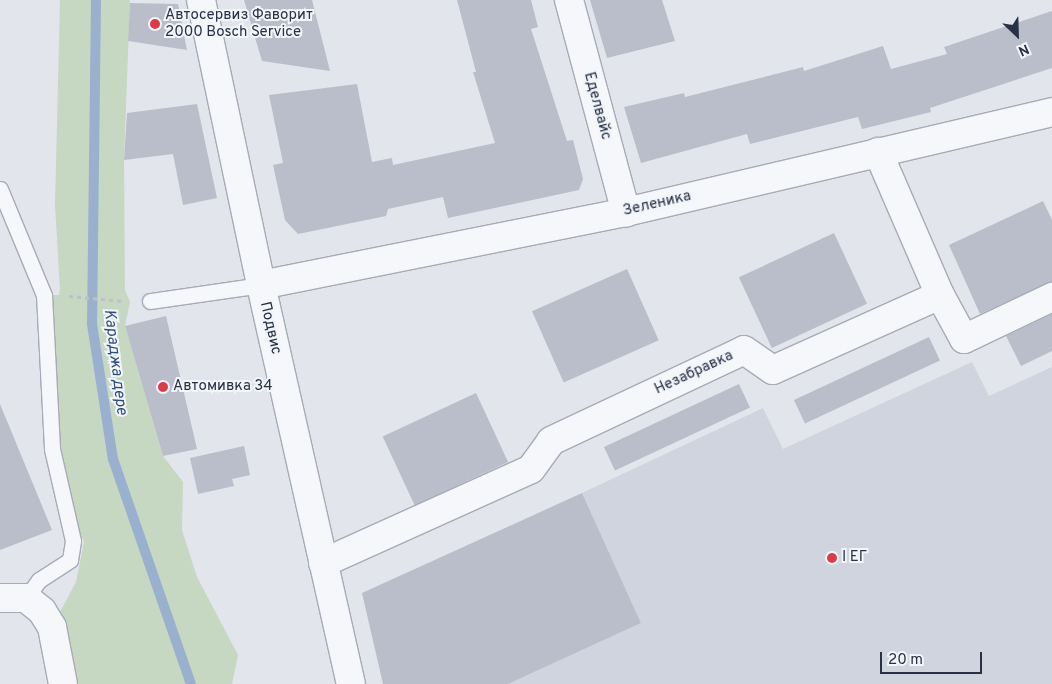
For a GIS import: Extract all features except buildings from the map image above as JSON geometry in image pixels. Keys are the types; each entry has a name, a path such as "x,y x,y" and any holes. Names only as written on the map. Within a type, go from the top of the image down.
{"street":[{"name":"Подвис","path":"201,0 260,285 351,684"},
{"name":"Еделвайс","path":"569,0 626,212"},
{"name":"Зеленика","path":"260,285 626,212 1052,112"},
{"path":"878,152 940,295 964,339 1052,298"},
{"name":"Незабравка","path":"323,563 531,469 551,441 744,350 773,370 940,295"},
{"path":"13,598 52,626 63,684"}],"lane":[{"path":"0,189 36,271 44,295 52,449 73,541 70,560 13,598"},
{"path":"150,301 260,285"}],"path":[{"path":"59,295 130,302"}],"shaded area":[{"name":"I ЕГ","path":"972,362 989,396 1052,367 1052,684 508,684 641,623 582,493 763,408 783,449"}],"green space":[{"path":"60,0 130,0 124,160 125,290 130,302 125,326 163,456 183,482 182,530 197,577 238,655 232,684 63,684 52,627 76,582 84,542 58,478 44,295 59,295 60,289 55,205"}],"waterway":[{"name":"Караджа дере","path":"96,0 92,324 113,459 191,684"}],"place":[{"name":"Автосервиз Фаворит 2000 Bosch Service","path":"155,24"},
{"name":"Автомивка 34","path":"163,387"},
{"name":"I ЕГ","path":"832,558"}]}
